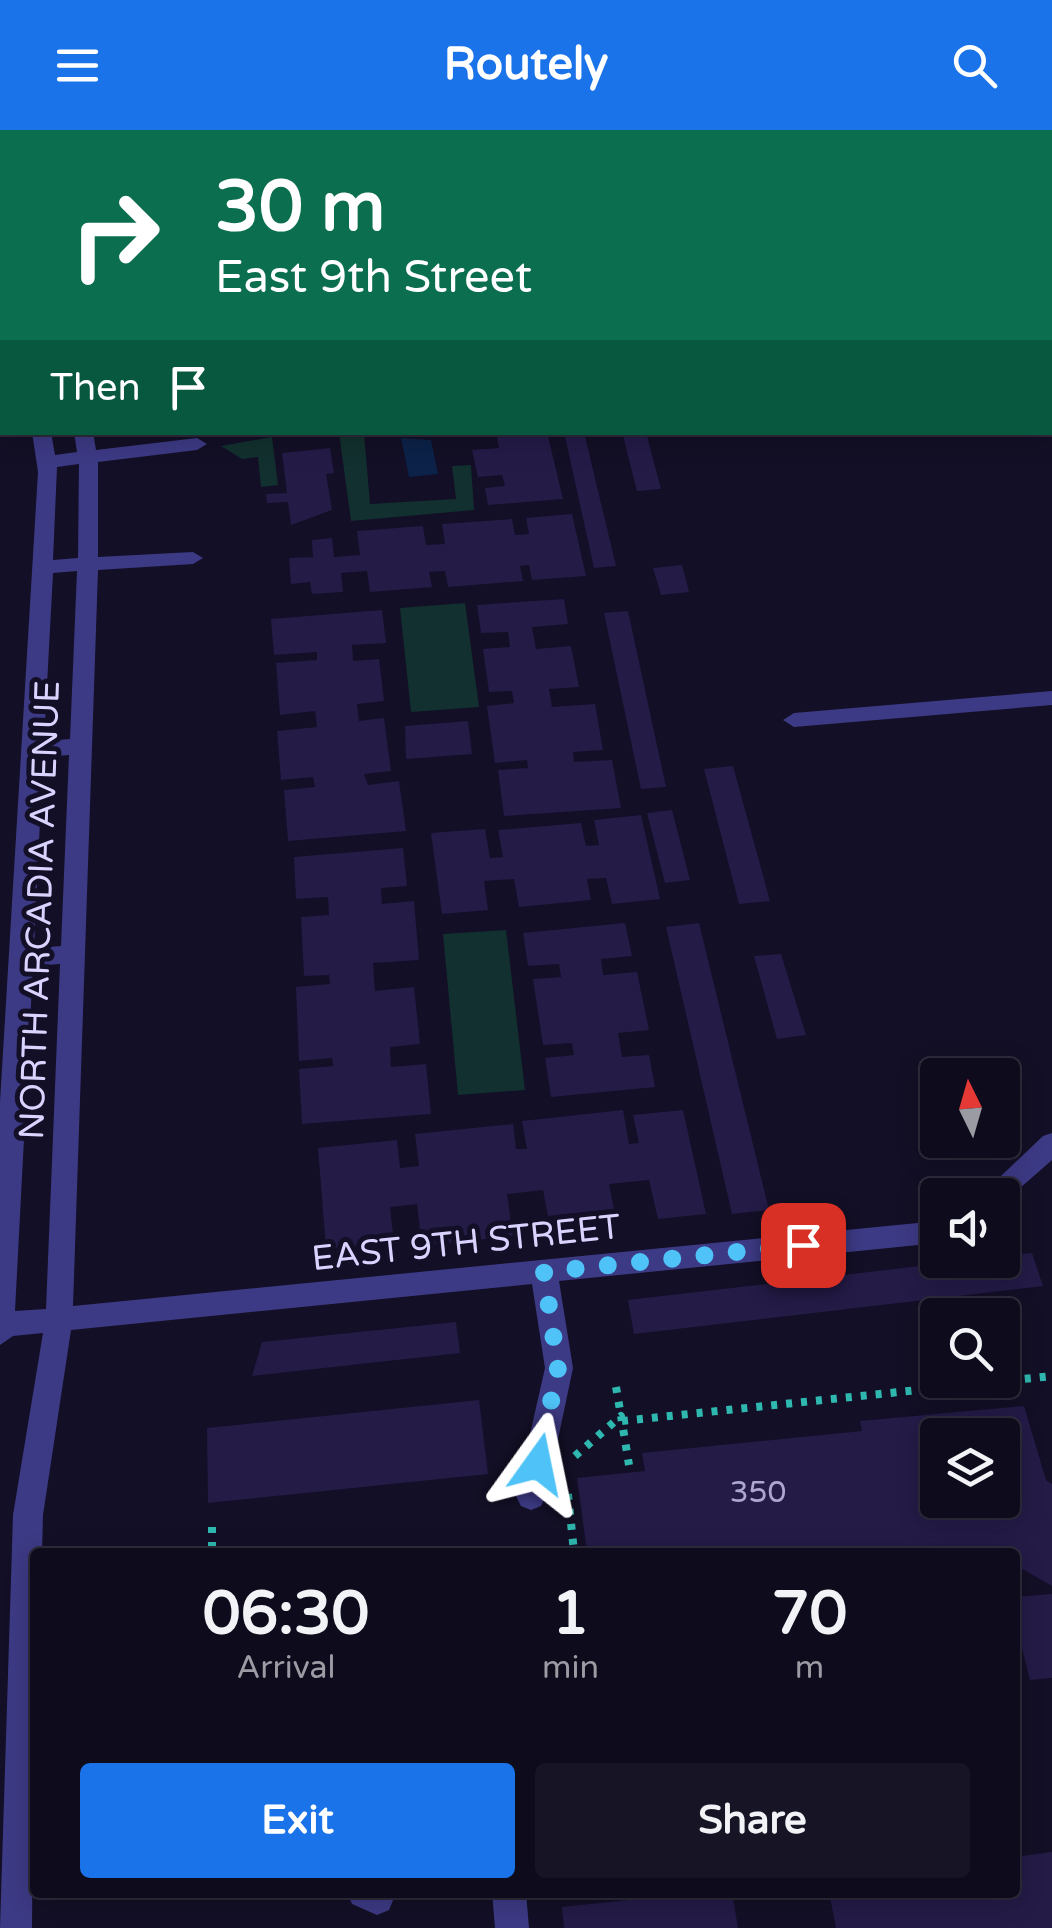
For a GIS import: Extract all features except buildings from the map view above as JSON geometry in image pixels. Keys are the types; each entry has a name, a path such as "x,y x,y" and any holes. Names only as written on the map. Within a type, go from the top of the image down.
{"street":[{"name":"NORTH ARCADIA AVENUE","path":"1,1329 42,567 46,462 42,435"},
{"path":"46,462 85,445 197,444"},
{"name":"NORTH ARCADIA AVENUE","path":"15,1928 28,1515 59,1320 88,564 90,475 85,445"},
{"path":"42,567 194,558"},
{"path":"794,720 1052,698"},
{"path":"33,750 80,746"},
{"path":"22,958 72,954"},
{"path":"1013,1178 1052,1144"},
{"name":"EAST 9TH STREET","path":"1,1329 920,1234"},
{"path":"531,1496 558,1368 544,1272"},
{"path":"509,1898 512,1928"}],"path":[{"path":"565,1465 621,1418 1052,1376"},
{"path":"616,1387 629,1464"},
{"path":"567,1482 574,1548"},
{"path":"212,1527 212,1548"}],"green space":[{"path":"339,435 364,435 370,504 456,499 452,466 471,465 474,510 351,521"},
{"path":"272,437 278,485 261,487 258,457 242,459 221,446"},
{"path":"465,603 479,707 411,712 400,608"},
{"path":"506,930 525,1090 458,1095 443,934"}],"water":[{"path":"401,438 431,440 438,474 409,477"}],"route":[{"path":"538,1464 558,1368 544,1272 803,1245"}]}
